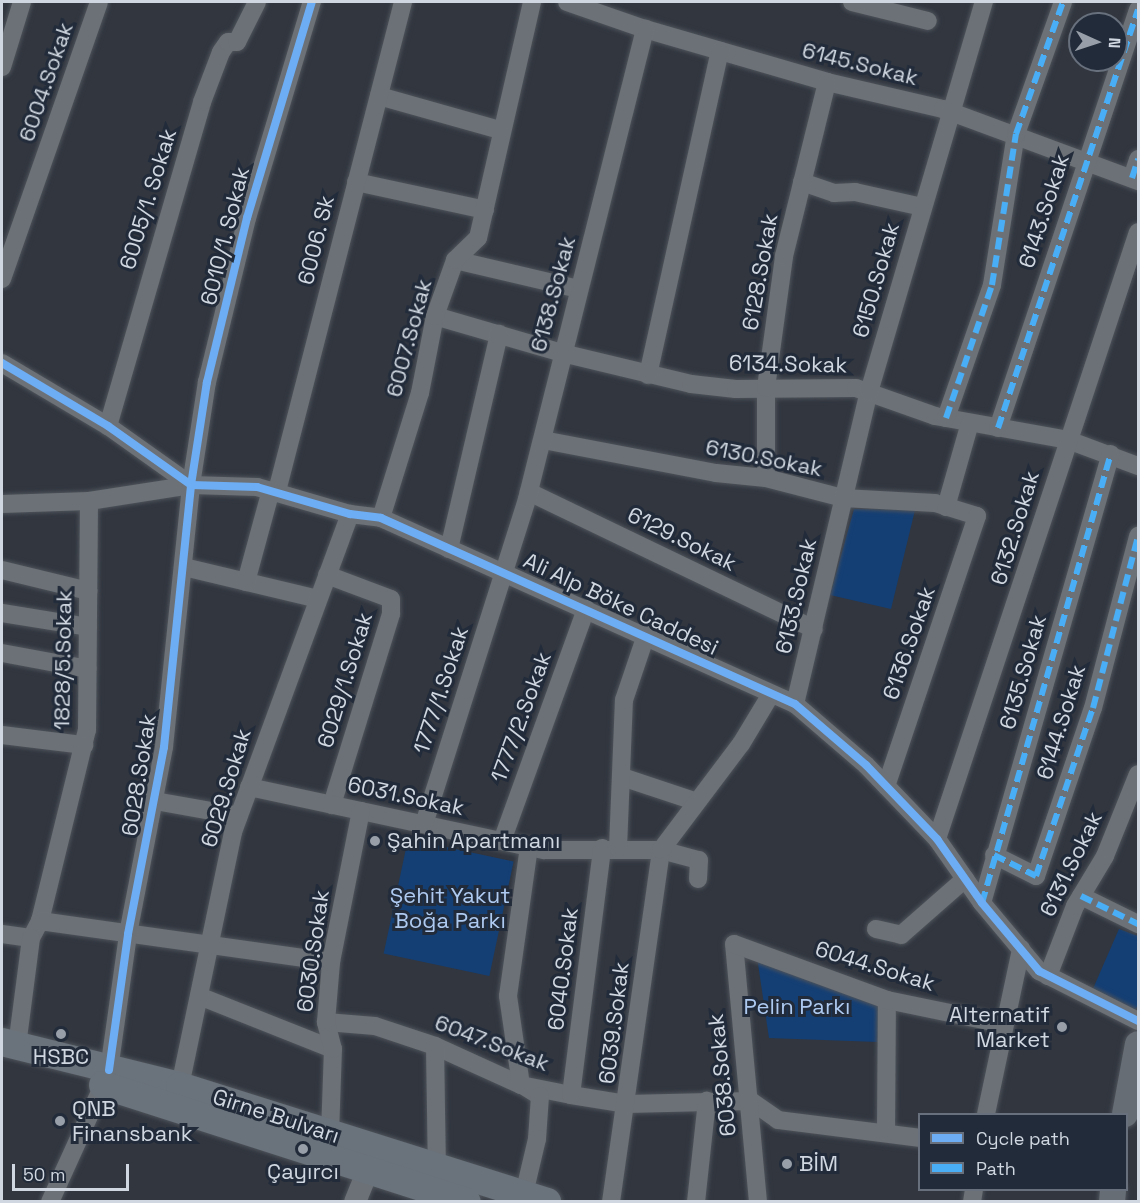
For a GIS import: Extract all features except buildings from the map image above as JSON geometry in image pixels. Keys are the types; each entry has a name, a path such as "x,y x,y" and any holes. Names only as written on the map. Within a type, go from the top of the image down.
{"main road":[{"path":"1125,1113 1138,1044"},
{"name":"Girne Bulvarı","path":"7,1050 106,1077 368,1170 466,1202"},
{"name":"Girne Bulvarı","path":"106,1077 180,1086 437,1167 527,1199"}],"street":[{"path":"2,67 22,2"},
{"name":"6004.Sokak","path":"2,279 99,2"},
{"name":"6005/1. Sokak","path":"108,426 165,218 205,93 221,52 228,42 237,42 256,2"},
{"name":"6010/1. Sokak","path":"191,484 207,382 247,218 312,2"},
{"name":"6006. Sk","path":"246,582 274,491 403,2"},
{"name":"6007.Sokak","path":"381,518 420,393 435,316 455,260 478,238 500,130 532,2"},
{"name":"6145.Sokak","path":"567,2 645,29 827,82 950,111 1135,180"},
{"path":"852,2 928,21"},
{"name":"6150.Sokak","path":"843,498 869,392 984,2"},
{"path":"946,418 992,285 1016,134 1063,2"},
{"name":"6143.Sokak","path":"998,428 1085,161 1138,10"},
{"name":"6138.Sokak","path":"504,571 543,440 562,353 645,29"},
{"path":"648,375 720,51"},
{"name":"6128.Sokak","path":"766,478 766,388 784,256 827,82"},
{"path":"378,96 500,130"},
{"path":"1135,180 1138,159"},
{"path":"356,182 485,210"},
{"path":"802,182 834,193 855,192 922,207"},
{"name":"6132.Sokak","path":"937,839 1138,232"},
{"path":"455,260 579,290"},
{"name":"6134.Sokak","path":"435,316 562,353 691,384 766,388 856,388 946,418 1068,440 1111,454 1138,466"},
{"path":"449,549 499,334"},
{"path":"2,363 108,426 191,484"},
{"path":"946,507 970,423"},
{"name":"6130.Sokak","path":"543,440 716,473 766,478 843,498 916,501 977,516"},
{"name":"6135.Sokak","path":"982,903 1111,454"},
{"name":"Ali Alp Böke Caddesi","path":"2,504 89,501 191,484 274,491 350,514 381,518 646,635 795,704 886,786 937,839 982,903 1039,971 1138,1021"},
{"name":"6028.Sokak","path":"50,1202 106,1077 128,934 155,801 184,567 191,484"},
{"name":"6129.Sokak","path":"529,492 814,629"},
{"name":"6133.Sokak","path":"795,704 843,498"},
{"name":"1828/5.Sokak","path":"31,938 40,921 84,745 88,669 89,501"},
{"name":"6029.Sokak","path":"180,1086 239,816 350,514"},
{"name":"6136.Sokak","path":"886,786 977,516"},
{"name":"6144.Sokak","path":"994,855 1036,876 1093,708 1138,536"},
{"path":"184,567 318,599"},
{"path":"2,570 88,591"},
{"name":"1777/1.Sokak","path":"424,824 504,571"},
{"name":"6029/1.Sokak","path":"327,575 391,599 391,614 332,805"},
{"name":"1777/2.Sokak","path":"502,841 586,609"},
{"path":"2,613 88,627"},
{"name":"6040.Sokak","path":"572,1095 622,777 624,700 646,635"},
{"path":"2,653 88,669"},
{"name":"6039.Sokak","path":"611,1202 627,1104 661,850 694,801 741,744 771,694"},
{"path":"2,735 84,745"},
{"name":"6131.Sokak","path":"1048,976 1081,896 1105,856 1138,774"},
{"path":"622,777 694,801"},
{"name":"6031.Sokak","path":"249,787 529,847 661,850"},
{"path":"155,801 239,816"},
{"name":"6030.Sokak","path":"330,1134 333,1049 326,1022 331,962 361,811"},
{"path":"527,1199 537,1139 540,1096 521,1085 508,996 529,847"},
{"path":"661,850 699,860 698,879"},
{"path":"876,929 901,935 965,879"},
{"path":"1081,896 1138,924"},
{"path":"40,921 331,962"},
{"path":"2,934 31,938 7,1050"},
{"name":"6044.Sokak","path":"734,944 887,1000 1003,1024"},
{"name":"6038.Sokak","path":"734,944 741,1040 751,1101 758,1202"},
{"path":"986,1113 1003,1024 1021,949"},
{"path":"199,996 333,1049"},
{"path":"885,1132 887,1000"},
{"name":"6047.Sokak","path":"326,1022 375,1026 435,1046 521,1085 572,1095 627,1104 751,1101"},
{"path":"435,1046 437,1167"},
{"path":"696,1202 707,1101"},
{"path":"751,1101 778,1120 918,1138"},
{"path":"355,1202 368,1170"}],"green space":[{"path":"854,509 915,510 891,609 830,595"},
{"name":"Şehit Yakut Boğa Parkı","path":"408,839 514,861 489,976 384,953"},
{"path":"1119,929 1138,936 1138,1004 1134,1013 1092,991"},
{"name":"Pelin Parkı","path":"757,957 883,1005 878,1042 769,1038"}],"marked path":[{"path":"946,418 992,285 1016,134 1063,2"},
{"path":"998,428 1138,10"},
{"path":"1132,178 1138,159"},
{"path":"982,903 1111,454"},
{"path":"994,855 1036,876 1093,708 1138,536"},
{"path":"1081,896 1138,924"}],"cycle path":[{"path":"109,1070 128,934 164,747 191,485 207,382 247,218 312,2"},
{"path":"2,363 108,426 191,485 257,487 350,514 381,518 795,704 866,765 937,839 982,903 1039,971 1138,1021"}],"place":[{"name":"Şahin Apartmanı","path":"375,841"},
{"name":"Alternatif Market","path":"1062,1027"},
{"name":"HSBC","path":"61,1034"},
{"name":"QNB Finansbank","path":"60,1121"},
{"name":"Çayırcı","path":"303,1149"},
{"name":"BİM","path":"787,1164"}]}
